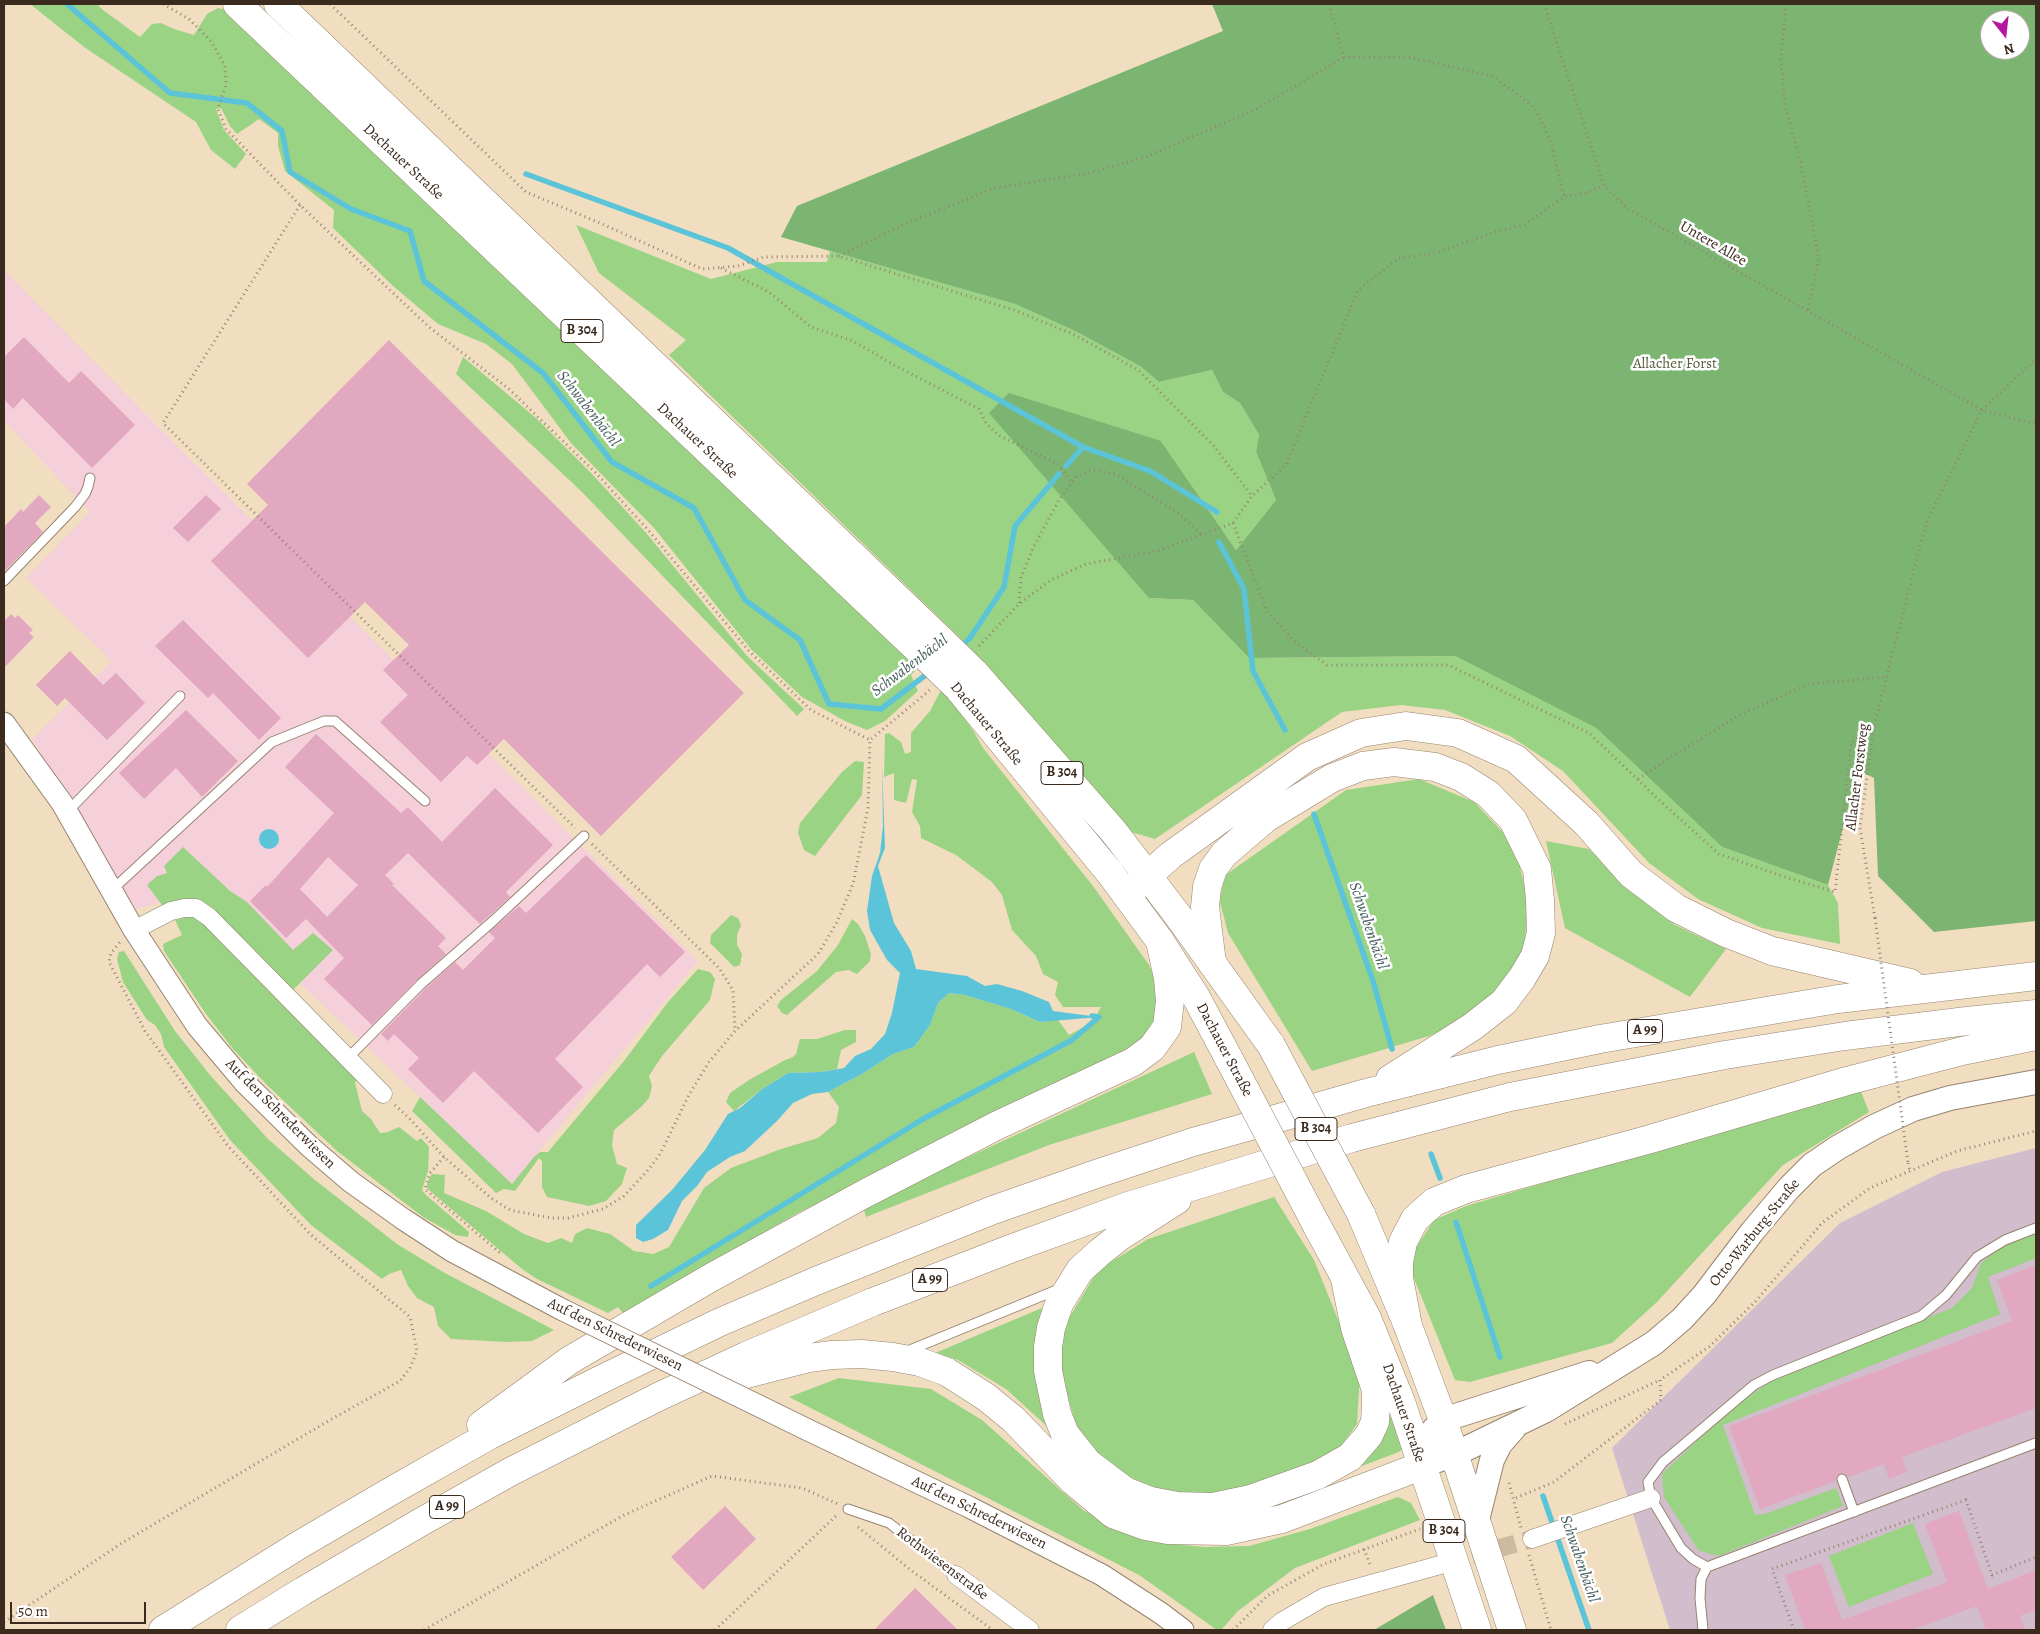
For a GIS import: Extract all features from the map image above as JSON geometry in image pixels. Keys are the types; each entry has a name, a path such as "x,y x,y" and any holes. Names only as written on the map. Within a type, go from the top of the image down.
{"main road":[{"name":"Dachauer Straße","path":"237,4 934,650 962,673 1114,832 1271,1045 1361,1214 1408,1326 1443,1420 1512,1630"},
{"name":"Dachauer Straße","path":"278,4 934,650"},
{"name":"Dachauer Straße","path":"962,673 1160,941 1196,997 1367,1318 1401,1402 1477,1630"},
{"path":"1126,895 1171,856 1307,757 1361,733 1406,726 1458,733 1516,760 1586,823 1631,874 1676,908 1726,933 1772,951 1928,987"},
{"path":"1212,963 1205,907 1207,887 1213,869 1224,854 1274,813 1332,778 1363,766 1394,762 1435,767 1461,777 1488,794 1513,820 1526,843 1537,869 1541,932 1535,956 1522,978 1504,1002 1472,1027 1433,1053 1366,1093"},
{"path":"393,1490 570,1360 712,1277 866,1193 989,1129 1133,1062 1152,1048 1166,1027 1170,1001 1168,978 1160,941"},
{"name":"A 99","path":"162,1630 393,1490 490,1436 604,1378 718,1323 816,1281 993,1210 1099,1173 1193,1142 1366,1093 1498,1060 1600,1039 1829,1000 1928,987 2036,976"},
{"name":"A 99","path":"240,1630 303,1591 510,1472 660,1396 746,1356 901,1292 1110,1212 1352,1138 1473,1107 1672,1064 1845,1036 2036,1014"},
{"path":"1408,1326 1399,1278 1399,1262 1403,1242 1415,1219 1434,1202 1466,1190 1647,1140 1847,1081 1962,1051 2036,1036"},
{"name":"Otto-Warburg-Straße","path":"1420,1460 1454,1454 1546,1410 1654,1343 1682,1320 1789,1188 1812,1165 1837,1148 1874,1127 1913,1109 1950,1098 2036,1082"},
{"path":"1207,1181 1119,1237 1100,1252 1080,1270 1059,1304 1051,1328 1048,1347 1048,1371 1051,1393 1065,1434 1088,1463 1103,1476 1125,1491 1151,1501 1194,1508 1214,1507 1251,1499 1318,1474 1350,1457 1369,1435 1375,1422 1376,1390 1355,1328 1345,1279"},
{"path":"660,1396 809,1358 862,1354 920,1362 947,1372 986,1396 1012,1419 1074,1481 1114,1514 1146,1526 1168,1530 1202,1532 1226,1531 1282,1519 1420,1460 1426,1438 1443,1420"},
{"name":"Otto-Warburg-Straße","path":"1443,1420 1628,1360"},
{"name":"B 304","path":"1477,1520 1492,1460 1507,1434 1522,1422"}],"street":[{"name":"Auf den Schrederwiesen","path":"4,723 68,812 134,930 197,1026 245,1083 309,1146 351,1182 452,1251 561,1309 969,1507 1102,1575 1183,1630"},
{"path":"134,930 171,911 196,908 209,917 383,1094"},
{"path":"1532,1539 1651,1498"},
{"path":"1272,1630 1281,1622 1324,1597 1440,1565"},
{"name":"Rothwiesenstraße","path":"956,1575 1030,1630"}],"lane":[{"path":"4,581 75,507 85,494 90,478"},
{"path":"68,812 180,696"},
{"path":"112,889 272,742 324,721 335,721 425,801"},
{"path":"348,1058 421,984 493,921 584,836"},
{"path":"1707,1567 1693,1559 1681,1548 1651,1498 1648,1482 1663,1462 1754,1385 1773,1375 1922,1316 1946,1295 1977,1257 2005,1240 2036,1228"},
{"path":"893,1357 1070,1284"},
{"path":"1703,1630 1700,1598 1701,1579 1707,1567 2036,1443"},
{"path":"1842,1479 1854,1512"},
{"name":"Rothwiesenstraße","path":"844,1511 889,1523 956,1575"}],"path":[{"path":"163,4 189,19 211,41 225,66 226,84 218,109 226,128 300,205 429,327 509,389 582,459 649,531 749,651 804,704 841,727 870,740"},
{"path":"330,4 526,192 702,269 738,266 764,257 838,256 1014,310 1073,334 1138,370 1213,445 1252,496"},
{"path":"1329,4 1344,57"},
{"name":"Untere Allee","path":"1544,4 1604,186 1627,208 1982,410 2036,424"},
{"path":"1786,4 1781,59 1785,106 1800,159 1819,259 1807,312"},
{"path":"838,256 907,223 995,188 1090,173 1145,157 1255,110 1344,57 1408,57 1492,76 1535,108 1551,142 1564,197"},
{"path":"870,740 962,673 1019,604 1051,580 1086,564 1157,551 1233,523 1252,496 1286,465 1358,290 1399,258 1436,253 1495,232 1524,225 1564,197 1586,193 1604,186"},
{"path":"300,205 163,423 719,968 733,990 736,1031"},
{"path":"720,267 769,292 811,327 853,341 894,365 979,409 986,423 998,435 1058,464 1072,483"},
{"path":"1982,410 2036,359"},
{"name":"Allacher Forstweg","path":"1910,1170 1875,918 1860,828 1874,726 1926,523 1982,410"},
{"path":"1019,604 1021,577 1034,546 1059,500 1076,477 1094,470 1117,475 1180,514 1201,534"},
{"path":"1233,523 1267,611 1296,643 1327,665 1448,665 1589,733 1719,854 1782,876 1835,892 1851,743 1874,726"},
{"path":"1638,780 1668,758 1738,716 1808,684 1886,677"},
{"path":"383,1094 411,1120 444,1158 491,1198 510,1210 541,1217 568,1218 603,1208 624,1196 660,1154 688,1095 709,1062 736,1031 818,954 836,924 853,884 868,808 870,740"},
{"path":"4,1622 122,1543 330,1420 400,1381 410,1368 417,1351 410,1316 310,1234 228,1146 144,1031 109,962 111,953 115,948"},
{"path":"1563,1425 1660,1380 1710,1347 1756,1301 1822,1223 1870,1188 1957,1151 2036,1132"},
{"path":"444,1158 430,1173 425,1189 504,1256"},
{"path":"1516,1498 1554,1482 1661,1400 1660,1380"},
{"path":"424,1630 624,1515 712,1476 802,1488 844,1511 912,1571 994,1630"},
{"path":"1794,1630 1772,1569 1966,1500 1992,1574 2036,1557"},
{"path":"715,1630 834,1516 844,1511"},
{"path":"1233,1630 1267,1596 1324,1564 1428,1526"}],"shaded area":[{"path":"4,270 181,450 698,961 512,1184 215,903 171,900 136,909 32,739 112,661 26,578 90,512 4,421"},
{"path":"2036,1148 2036,1630 1670,1630 1612,1448 1840,1223 1942,1172"}],"green space":[{"path":"30,4 97,4 140,37 152,24 161,23 194,35 207,14 218,8 231,11 918,668 911,675 918,691 885,721 867,730 845,721 802,697 751,649 654,528 571,443 512,364 486,344 438,324 392,285 333,228 334,210 285,171 278,146 278,133 259,119 237,134 230,126 221,108 216,109 224,130 246,154 235,169 211,150 196,122 84,47"},
{"name":"Allacher Forst","path":"1212,4 2036,4 2036,921 1934,932 1878,876 1874,778 1858,770 1828,885 1722,847 1596,728 1455,656 1249,658 1193,600 1149,598 989,413 1009,393 1161,441 1236,550 1276,500 1256,452 1259,435 1240,403 1223,392 1212,370 1159,382 1140,366 1075,331 1015,304 781,237 797,206 1223,31"},
{"path":"576,225 711,279 777,262 827,262 830,251 1015,304 1075,331 1140,366 1159,382 1212,370 1223,392 1240,403 1259,435 1256,452 1276,500 1236,550 1161,441 1149,598 1193,600 1249,658 1455,656 1596,728 1722,847 1828,885 1838,903 1840,944 1762,928 1698,899 1649,863 1563,771 1510,736 1445,710 1401,705 1342,712 1155,839 1131,832 985,663 669,355 686,340 599,273"},
{"path":"463,357 536,418 593,475 647,534 747,656 804,709 797,716 581,491 456,374"},
{"path":"941,690 952,701 983,748 1093,886 1149,965 1156,980 1159,1001 1156,1020 1145,1040 798,1213 623,1313 618,1307 608,1313 537,1279 522,1269 429,1190 427,1187 428,1181 432,1174 445,1175 444,1193 486,1211 524,1234 548,1243 561,1238 572,1243 575,1234 587,1228 610,1234 634,1251 653,1254 669,1247 704,1188 731,1168 781,1149 818,1138 836,1123 839,1107 828,1092 862,1074 893,1054 914,1047 930,1025 938,1003 949,993 965,995 1011,1009 1040,1022 1058,1020 1069,1035 1093,1022 1101,1007 1063,1007 1055,995 1058,982 1043,974 1036,956 1012,930 1002,895 992,882 956,855 921,838 920,826 912,812 917,780 912,779 906,803 894,800 894,773 884,777 885,734 889,733 901,742 905,754 911,752 911,733 930,711"},
{"path":"855,761 864,762 862,795 815,856 804,850 798,833 800,823 842,772"},
{"path":"1419,779 1474,802 1515,845 1528,902 1524,953 1493,997 1462,1021 1429,1036 1312,1071 1228,933 1220,902 1224,876 1346,790"},
{"path":"1546,841 1589,849 1629,890 1675,925 1726,949 1690,997 1565,928"},
{"path":"183,847 230,891 247,902 293,950 313,933 333,950 293,990 211,910 181,900 162,905 147,885 157,876 167,873 164,866"},
{"path":"731,915 738,918 741,925 737,935 737,945 742,954 740,965 734,967 710,943 711,935"},
{"path":"192,916 205,922 358,1078 355,1083 362,1111 371,1119 380,1133 399,1127 417,1141 421,1138 429,1147 428,1171 422,1190 469,1232 468,1237 455,1235 423,1217 337,1151 267,1085 233,1049 206,1014 164,951 163,944 182,935 175,920"},
{"path":"852,919 858,924 865,936 871,954 870,961 857,974 849,970 836,972 787,1015 782,1013 777,1006 781,1000 817,971 838,945"},
{"path":"124,951 175,1031 210,1075 268,1139 315,1180 397,1244 443,1272 554,1330 532,1341 507,1342 451,1339 438,1326 434,1307 417,1298 408,1286 401,1270 389,1274 382,1279 311,1225 230,1140 164,1047 161,1034 155,1025 147,1020 123,982 117,959 119,952"},
{"path":"698,969 710,972 715,979 710,1000 662,1056 649,1076 652,1086 649,1098 614,1130 612,1145 617,1164 627,1168 622,1184 606,1201 589,1206 547,1197 542,1187 542,1161 539,1158 515,1191 504,1189 496,1193 412,1111 420,1097 512,1184 534,1157 540,1152 548,1152 624,1061 668,1002"},
{"path":"845,1030 856,1030 856,1042 841,1050 837,1069 821,1072 788,1073 761,1090 734,1111 726,1102 730,1093 749,1080 793,1057 796,1054 800,1039 817,1039"},
{"path":"1194,1052 1212,1094 1049,1145 866,1217 863,1206"},
{"path":"1860,1089 1869,1112 1783,1165 1657,1302 1612,1343 1470,1382 1455,1380 1411,1271 1415,1249 1434,1220 1466,1206"},
{"path":"1274,1197 1314,1260 1360,1374 1357,1424 1333,1457 1222,1494 1164,1492 1101,1464 1076,1425 1059,1366 1066,1323 1098,1270 1148,1239"},
{"path":"2036,1232 2036,1258 1988,1277 2000,1314 1723,1425 1755,1515 1765,1514 1836,1488 1843,1506 1719,1556 1699,1551 1664,1497 1662,1474 1725,1414 1768,1383 1952,1308 1972,1288 1981,1263 2005,1244"},
{"path":"1042,1308 1035,1370 1052,1431 1006,1389 958,1360 935,1353"},
{"path":"839,1378 931,1389 982,1420 1083,1510 1112,1526 1155,1542 1204,1547 1249,1546 1310,1529 1398,1497 1411,1503 1420,1520 1295,1568 1238,1611 1221,1630 1217,1630 1139,1575 789,1397"},
{"path":"1387,1413 1393,1415 1404,1449 1349,1471"},
{"path":"1913,1523 1933,1574 1849,1607 1829,1556"},
{"path":"1433,1595 1446,1630 1374,1630"}],"water":[{"path":"882,763 885,848 878,866 894,923 911,951 916,969 967,976 985,986 997,984 1022,991 1049,1002 1053,1011 1099,1017 1040,1022 1011,1009 965,995 949,993 938,1003 930,1025 914,1047 893,1054 862,1074 828,1092 812,1094 793,1103 745,1151 730,1157 707,1172 697,1186 682,1201 668,1230 653,1239 643,1242 636,1238 636,1225 672,1190 705,1150 728,1114 740,1108 761,1090 788,1073 821,1072 844,1068 855,1056 871,1049 885,1034 892,1013 900,973 887,960 870,930 867,911 872,876 880,853 883,826"},
{"path":"269,829 276,832 279,839 276,846 269,849 262,846 259,839 262,832"}],"building":[{"path":"24,337 69,383 81,371 135,425 92,468 23,398 13,409 4,399 4,357"},
{"path":"389,340 744,693 601,836 504,739 477,765 467,756 441,782 380,722 408,695 383,670 409,645 365,602 308,658 211,561 268,505 247,484"},
{"path":"39,495 51,507 35,523 43,532 4,572 4,527 21,509 23,512"},
{"path":"206,495 221,509 188,542 173,528"},
{"path":"11,614 15,618 18,615 33,630 29,633 34,637 4,668 4,621"},
{"path":"183,620 281,718 259,740 213,693 208,698 155,646"},
{"path":"70,651 103,685 116,673 145,703 107,740 65,698 57,706 36,685"},
{"path":"186,710 238,761 202,797 176,768 144,799 119,773"},
{"path":"316,734 401,813 408,807 442,842 495,788 553,845 506,892 510,897 480,924 408,853 385,875 394,884 392,885 446,938 438,946 446,954 372,1025 324,979 344,958 306,919 286,938 250,901 266,885 267,887 334,813 285,767","holes":["328,857 358,885 327,917 300,889"]},
{"path":"586,855 685,952 660,977 647,964 555,1059 583,1087 538,1133 474,1071 443,1103 408,1069 419,1058 394,1034 388,1041 381,1034 425,989 455,962 463,970 495,938 489,932 519,906 526,913"},
{"path":"2036,1265 2036,1408 1902,1457 1907,1472 1889,1479 1884,1464 1848,1477 1846,1474 1840,1473 1837,1475 1836,1481 1760,1509 1729,1426 2012,1321 1997,1280"},
{"path":"725,1506 756,1539 703,1590 671,1557"},
{"path":"1959,1511 1988,1589 2036,1570 2036,1610 2020,1616 2025,1630 1986,1630 1977,1606 1911,1630 1805,1630 1785,1575 1821,1563 1842,1620 1947,1582 1925,1524"},
{"path":"915,1588 958,1630 874,1630"}],"waterway":[{"name":"Schwabenbächl","path":"67,4 170,93 247,103 282,131 290,172 351,209 410,231 424,281 543,373 612,462 694,508 745,600 800,640 829,704 881,709 931,671"},
{"path":"526,174 728,248 1083,447"},
{"name":"Schwabenbächl","path":"1066,466 1083,447 1150,471 1217,512"},
{"name":"Schwabenbächl","path":"959,648 970,638 1004,587 1015,526 1059,474"},
{"name":"Schwabenbächl","path":"1219,542 1244,589 1253,671 1285,730"},
{"name":"Schwabenbächl","path":"1314,814 1373,981 1392,1049"},
{"path":"651,1286 923,1119 1072,1040 1099,1017 1092,1016"},
{"name":"Schwabenbächl","path":"1431,1154 1440,1178"},
{"name":"Schwabenbächl","path":"1456,1222 1500,1357"},
{"name":"Schwabenbächl","path":"1543,1496 1589,1630"}],"tunnel":[{"path":"1446,1563 1532,1539"}]}
